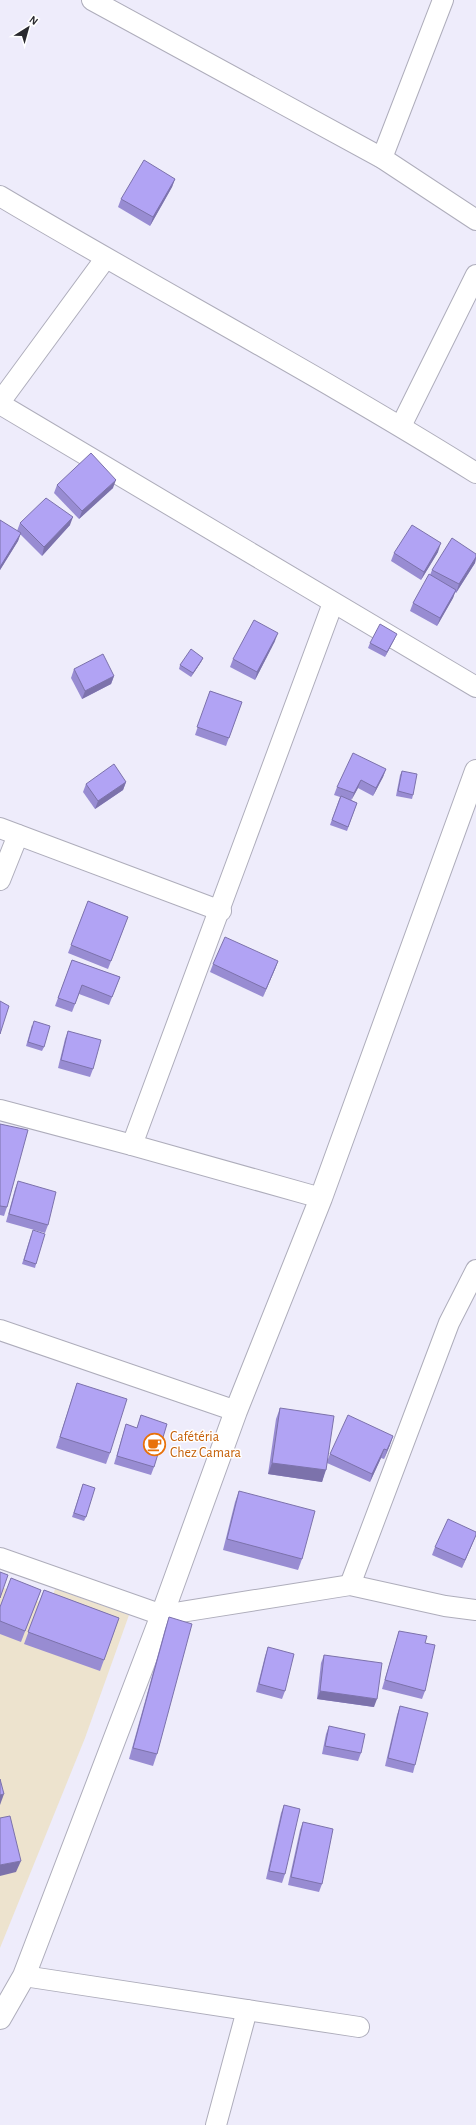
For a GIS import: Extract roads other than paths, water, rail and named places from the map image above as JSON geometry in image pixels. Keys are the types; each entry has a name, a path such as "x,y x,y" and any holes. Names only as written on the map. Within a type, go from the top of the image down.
{"street":[{"path":"92,0 382,158 476,220"},
{"path":"382,158 443,0"},
{"path":"0,196 105,259 401,426 476,473"},
{"path":"105,259 0,403 476,687"},
{"path":"401,426 476,275"},
{"path":"132,1145 221,911 333,603"},
{"path":"0,2018 24,1976 162,1615 236,1411 321,1198 476,771"},
{"path":"0,880 9,832 221,911"},
{"path":"0,1110 321,1198"},
{"path":"350,1585 449,1323 476,1270"},
{"path":"0,1330 236,1411"},
{"path":"0,1558 162,1615 350,1585 445,1606 476,1610"},
{"path":"24,1976 359,2027"},
{"path":"216,2125 246,2010"}],"place":[{"name":"Cafétéria Chez Camara","path":"155,1445"}]}
